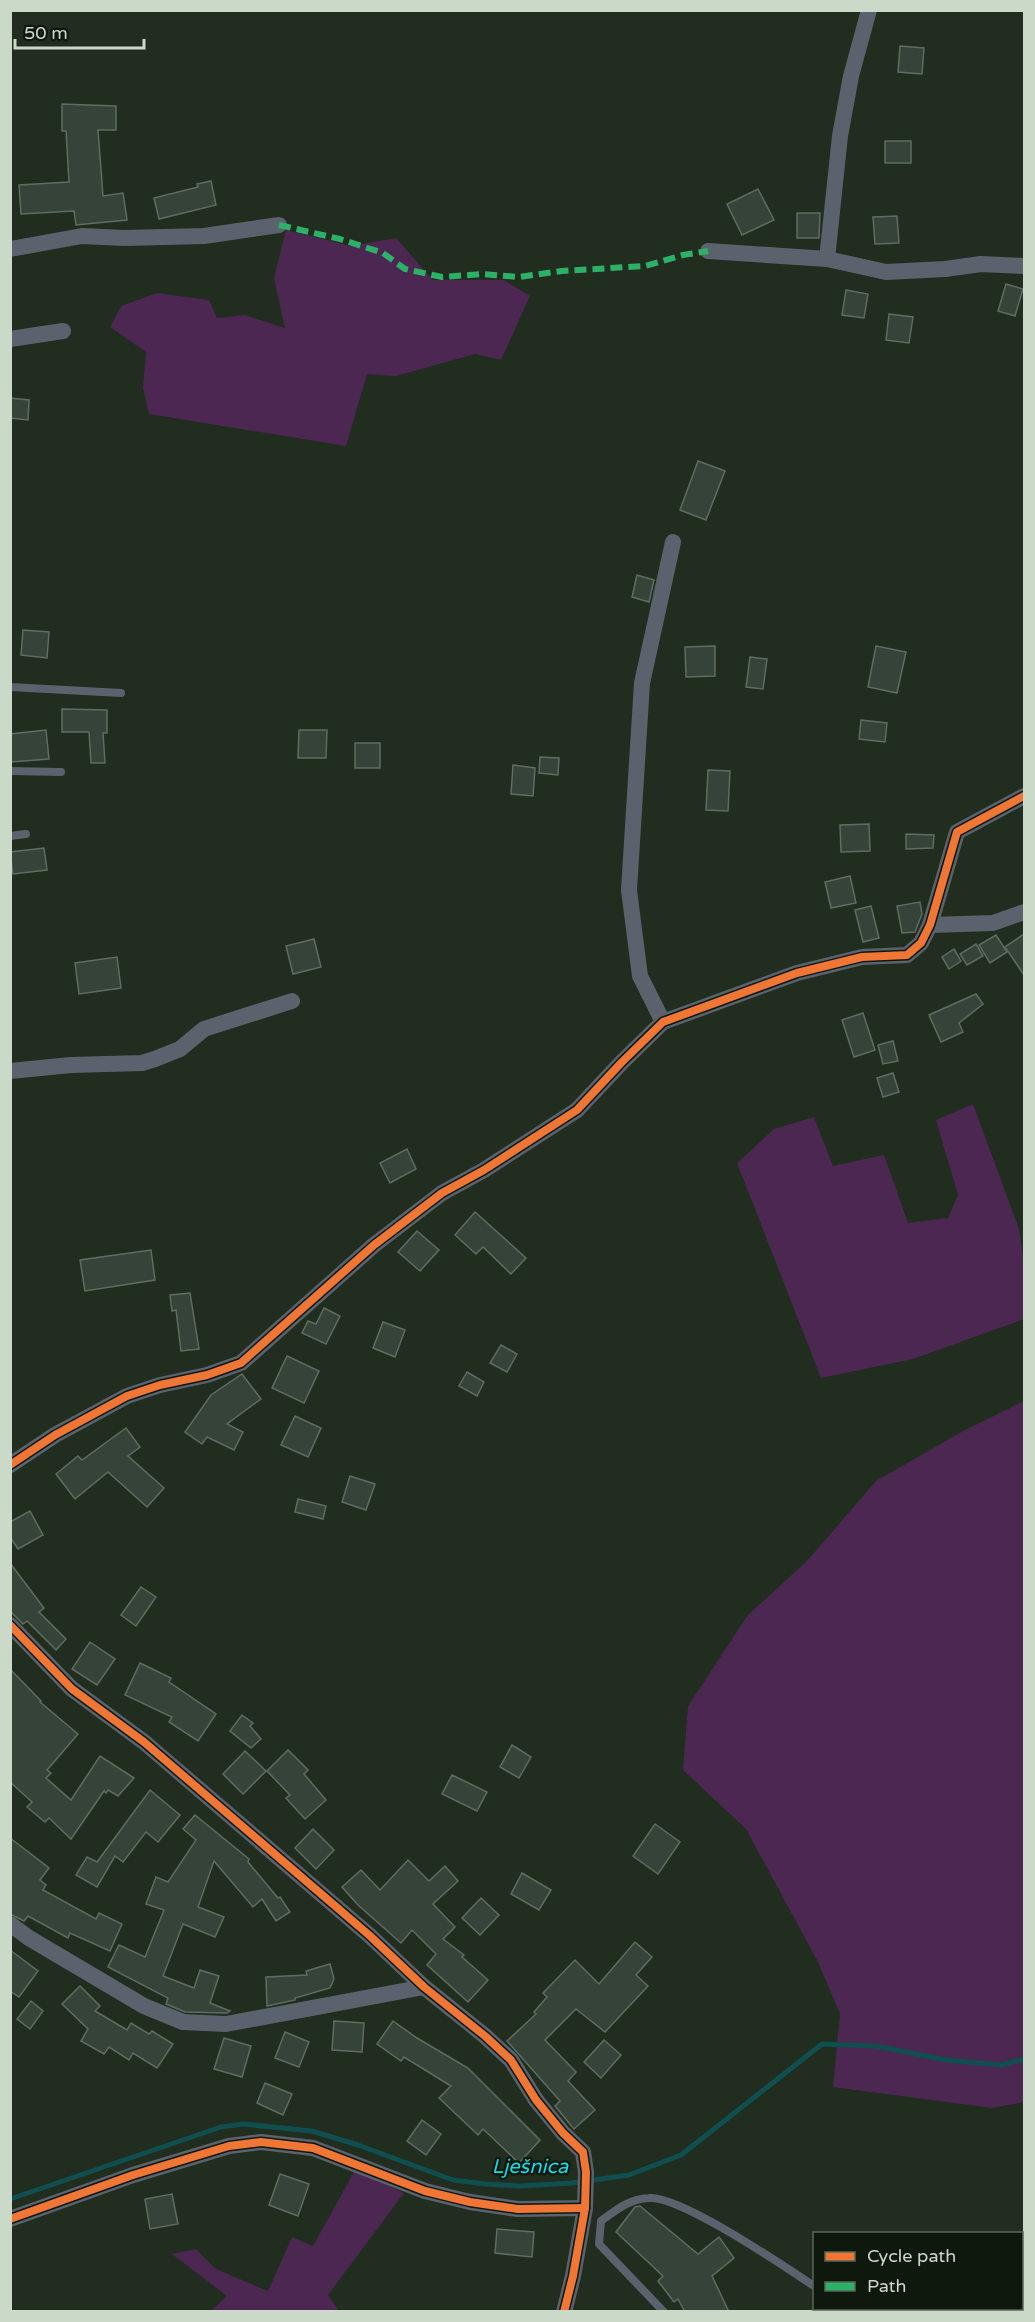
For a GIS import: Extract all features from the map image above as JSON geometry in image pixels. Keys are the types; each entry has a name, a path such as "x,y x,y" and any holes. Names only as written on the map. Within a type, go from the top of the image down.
{"street":[{"path":"827,259 840,136 851,76 869,10"},
{"path":"10,249 82,236 124,238 204,236 279,225"},
{"path":"708,251 827,259 886,272 945,269 981,264 1024,266"},
{"path":"10,339 63,331"},
{"path":"663,1022 640,976 629,890 642,683 673,542"},
{"path":"10,1465 55,1435 127,1396 160,1385 207,1375 241,1363 374,1245 442,1192 484,1170 577,1110 663,1022 797,974 862,957 907,955 921,943 930,925 957,832 1024,796"},
{"path":"930,925 993,924 1024,912"},
{"path":"10,1071 71,1065 142,1063 180,1049 204,1029 292,1000"},
{"path":"10,1625 72,1689 144,1743 511,2060 536,2100 563,2133 583,2152 585,2200 573,2276 564,2312"},
{"path":"10,1924 29,1938 144,2006 183,2022 226,2024 424,1987"},
{"path":"10,2219 133,2175 229,2146 261,2142 313,2148 425,2191 470,2202 518,2209 585,2200"}],"lane":[{"path":"10,687 121,693"},
{"path":"10,771 61,772"},
{"path":"10,836 26,834"},
{"path":"664,2312 599,2244 601,2221 627,2202 651,2197 678,2205 729,2232 813,2285"}],"shaded area":[{"path":"286,230 351,246 396,238 433,280 504,280 530,296 501,360 475,354 396,376 367,374 346,446 149,414 143,388 146,352 110,327 121,306 157,293 209,300 217,318 245,315 285,328 274,278"},
{"path":"973,1104 1019,1229 1024,1264 1024,1319 913,1359 821,1378 737,1163 774,1129 814,1117 833,1166 884,1155 908,1223 948,1218 958,1195 936,1120"},
{"path":"1024,1401 1024,2102 992,2108 833,2087 840,2014 818,1962 746,1829 683,1770 688,1706 748,1615 807,1561 876,1481 963,1431"},
{"path":"355,2170 404,2193 328,2295 339,2311 211,2311 227,2296 172,2254 196,2249 216,2269 268,2291 292,2237 313,2246"}],"building":[{"path":"900,46 924,48 922,74 898,72"},
{"path":"62,104 116,106 116,130 98,130 103,196 123,193 127,220 76,225 74,211 21,214 19,185 69,182 66,131 62,131"},
{"path":"885,141 911,141 911,163 885,163"},
{"path":"211,181 216,205 159,219 154,198 198,187 197,184"},
{"path":"758,189 774,220 742,235 727,204"},
{"path":"797,213 820,213 819,238 797,238"},
{"path":"897,216 899,243 875,244 873,217"},
{"path":"1006,284 1023,289 1015,316 998,311"},
{"path":"846,290 868,294 864,318 842,315"},
{"path":"889,314 913,317 909,343 886,340"},
{"path":"10,398 29,400 28,420 10,418"},
{"path":"698,461 725,471 706,520 680,510"},
{"path":"637,575 654,580 649,602 632,597"},
{"path":"23,630 49,632 47,658 21,655"},
{"path":"715,646 715,676 686,677 685,647"},
{"path":"876,646 906,652 897,693 868,687"},
{"path":"750,657 767,659 763,689 746,687"},
{"path":"62,709 107,710 107,733 103,733 105,763 91,763 89,732 62,732"},
{"path":"861,720 887,723 885,742 859,739"},
{"path":"46,730 49,759 11,762 10,734"},
{"path":"299,730 327,730 326,758 298,758"},
{"path":"355,743 380,743 380,768 355,768"},
{"path":"540,757 559,758 558,775 539,773"},
{"path":"513,765 535,768 533,796 511,794"},
{"path":"708,770 730,771 728,811 706,810"},
{"path":"869,824 870,851 841,852 840,825"},
{"path":"906,834 934,835 933,848 906,849"},
{"path":"44,848 47,870 13,874 10,852"},
{"path":"850,876 856,903 831,908 825,882"},
{"path":"920,902 922,914 915,932 902,933 897,906"},
{"path":"871,906 879,938 863,942 855,910"},
{"path":"1024,934 1024,975 1005,947"},
{"path":"996,935 1007,952 990,963 979,945"},
{"path":"314,939 321,967 293,974 286,946"},
{"path":"976,944 983,956 967,965 960,954"},
{"path":"954,949 961,961 949,969 942,957"},
{"path":"117,957 121,988 79,994 75,963"},
{"path":"976,994 983,1004 959,1023 963,1032 941,1042 929,1015"},
{"path":"863,1013 875,1050 854,1057 842,1020"},
{"path":"893,1041 898,1061 883,1064 878,1045"},
{"path":"893,1073 899,1092 883,1097 877,1078"},
{"path":"407,1149 416,1169 390,1183 380,1163"},
{"path":"475,1212 526,1258 511,1274 483,1247 476,1254 455,1235"},
{"path":"417,1231 439,1250 420,1271 398,1252"},
{"path":"151,1250 155,1280 85,1291 80,1260"},
{"path":"190,1293 199,1349 181,1351 176,1310 172,1311 170,1295"},
{"path":"324,1308 340,1316 326,1344 302,1333 308,1321 316,1324"},
{"path":"383,1322 405,1330 395,1357 373,1348"},
{"path":"501,1345 517,1354 507,1372 490,1363"},
{"path":"287,1356 319,1371 304,1403 272,1388"},
{"path":"467,1372 484,1382 477,1396 459,1386"},
{"path":"242,1374 261,1399 227,1424 243,1432 234,1450 207,1437 202,1444 185,1432 211,1395"},
{"path":"295,1416 321,1428 308,1457 281,1445"},
{"path":"126,1428 140,1447 128,1456 164,1488 147,1507 108,1472 75,1499 56,1474 78,1456 82,1460"},
{"path":"350,1476 375,1484 366,1510 342,1502"},
{"path":"298,1499 326,1506 323,1519 295,1512"},
{"path":"30,1511 43,1535 18,1549 10,1537 10,1522"},
{"path":"10,1563 44,1608 39,1612 66,1639 56,1650 27,1621 23,1624 10,1611"},
{"path":"141,1587 156,1597 136,1626 121,1615"},
{"path":"90,1642 115,1659 97,1685 72,1669"},
{"path":"140,1663 171,1678 169,1682 216,1714 198,1741 169,1722 172,1717 125,1695"},
{"path":"10,1669 40,1702 78,1734 47,1770 51,1773 46,1778 71,1800 100,1756 134,1778 118,1796 108,1790 106,1793 104,1791 71,1839 49,1818 45,1822 27,1807 32,1802 10,1782"},
{"path":"242,1715 253,1723 250,1726 261,1739 251,1748 230,1731"},
{"path":"512,1745 531,1757 519,1778 500,1767"},
{"path":"288,1750 308,1770 304,1774 326,1800 305,1819 286,1798 290,1795 267,1771"},
{"path":"245,1751 266,1771 243,1794 223,1774"},
{"path":"452,1775 487,1792 477,1811 442,1794"},
{"path":"150,1790 180,1815 158,1842 146,1832 123,1862 115,1856 97,1887 76,1875 87,1857 97,1862"},
{"path":"195,1815 249,1859 248,1862 278,1898 280,1897 290,1912 276,1921 262,1899 253,1907 214,1861 198,1907 224,1917 215,1937 183,1924 163,1976 194,1988 200,1970 219,1976 210,2003 230,2011 227,2013 185,2012 166,2004 168,1998 108,1967 119,1945 145,1957 164,1910 146,1904 156,1877 168,1882 196,1840 183,1829"},
{"path":"655,1824 680,1842 658,1874 633,1856"},
{"path":"313,1829 334,1850 316,1869 295,1848"},
{"path":"10,1838 49,1868 40,1880 46,1885 43,1890 96,1919 99,1913 122,1924 110,1951 70,1933 68,1938 28,1916 24,1921 10,1914"},
{"path":"408,1860 429,1881 445,1866 458,1881 433,1904 455,1927 443,1939 464,1955 462,1957 488,1980 468,2002 427,1965 436,1954 412,1930 401,1943 358,1905 342,1887 361,1870 380,1890"},
{"path":"522,1873 551,1890 539,1910 511,1894"},
{"path":"481,1898 499,1915 480,1935 462,1918"},
{"path":"635,1942 652,1957 636,1975 648,1986 605,2032 576,2009 545,2040 576,2072 568,2081 595,2110 574,2129 555,2106 560,2101 507,2041 536,2014 534,2012 547,1997 543,1993 575,1960 599,1984"},
{"path":"10,1950 38,1971 19,1997 10,1991"},
{"path":"330,1964 334,1979 330,1988 295,1998 295,2000 267,2006 266,1977 307,1975 306,1971"},
{"path":"80,1986 100,2006 95,2011 127,2030 131,2023 149,2034 152,2031 173,2044 157,2068 133,2053 129,2060 109,2047 104,2054 81,2041 88,2029 62,2004"},
{"path":"31,2001 43,2011 30,2029 17,2019"},
{"path":"334,2021 364,2023 362,2052 332,2050"},
{"path":"393,2021 468,2068 540,2140 519,2163 483,2129 478,2135 439,2098 451,2086 404,2057 401,2061 377,2044"},
{"path":"285,2032 309,2042 299,2067 275,2058"},
{"path":"224,2038 251,2046 242,2077 214,2069"},
{"path":"604,2040 621,2055 601,2078 584,2062"},
{"path":"265,2083 292,2094 283,2115 257,2103"},
{"path":"422,2120 441,2134 426,2155 407,2141"},
{"path":"280,2174 309,2184 298,2216 269,2205"},
{"path":"172,2194 178,2224 150,2229 145,2199"},
{"path":"640,2206 698,2254 719,2237 734,2258 712,2276 729,2312 685,2312 678,2299 674,2302 658,2281 663,2276 616,2232 635,2207"},
{"path":"497,2229 534,2232 532,2257 495,2253"}],"waterway":[{"name":"Lješnica","path":"10,2199 221,2127 243,2124 312,2131 358,2145 453,2180 519,2186 572,2183 629,2175 681,2155 822,2044 876,2046 946,2060 1001,2065 1024,2059"}],"marked path":[{"path":"279,225 340,239 383,253 405,269 442,277 483,274 519,277 562,271 645,266 683,255 708,251"}],"cycle path":[{"path":"10,1465 55,1435 127,1396 160,1385 207,1375 241,1363 374,1245 442,1193 484,1170 577,1110 663,1022 797,973 862,957 907,955 921,943 930,925 957,832 1024,796"},
{"path":"10,1625 72,1689 144,1742 369,1935 424,1987 511,2060 536,2100 563,2133 583,2152 586,2172 585,2208 564,2312"},
{"path":"10,2219 133,2175 229,2146 261,2142 313,2148 425,2191 470,2202 518,2209 585,2208"}]}
